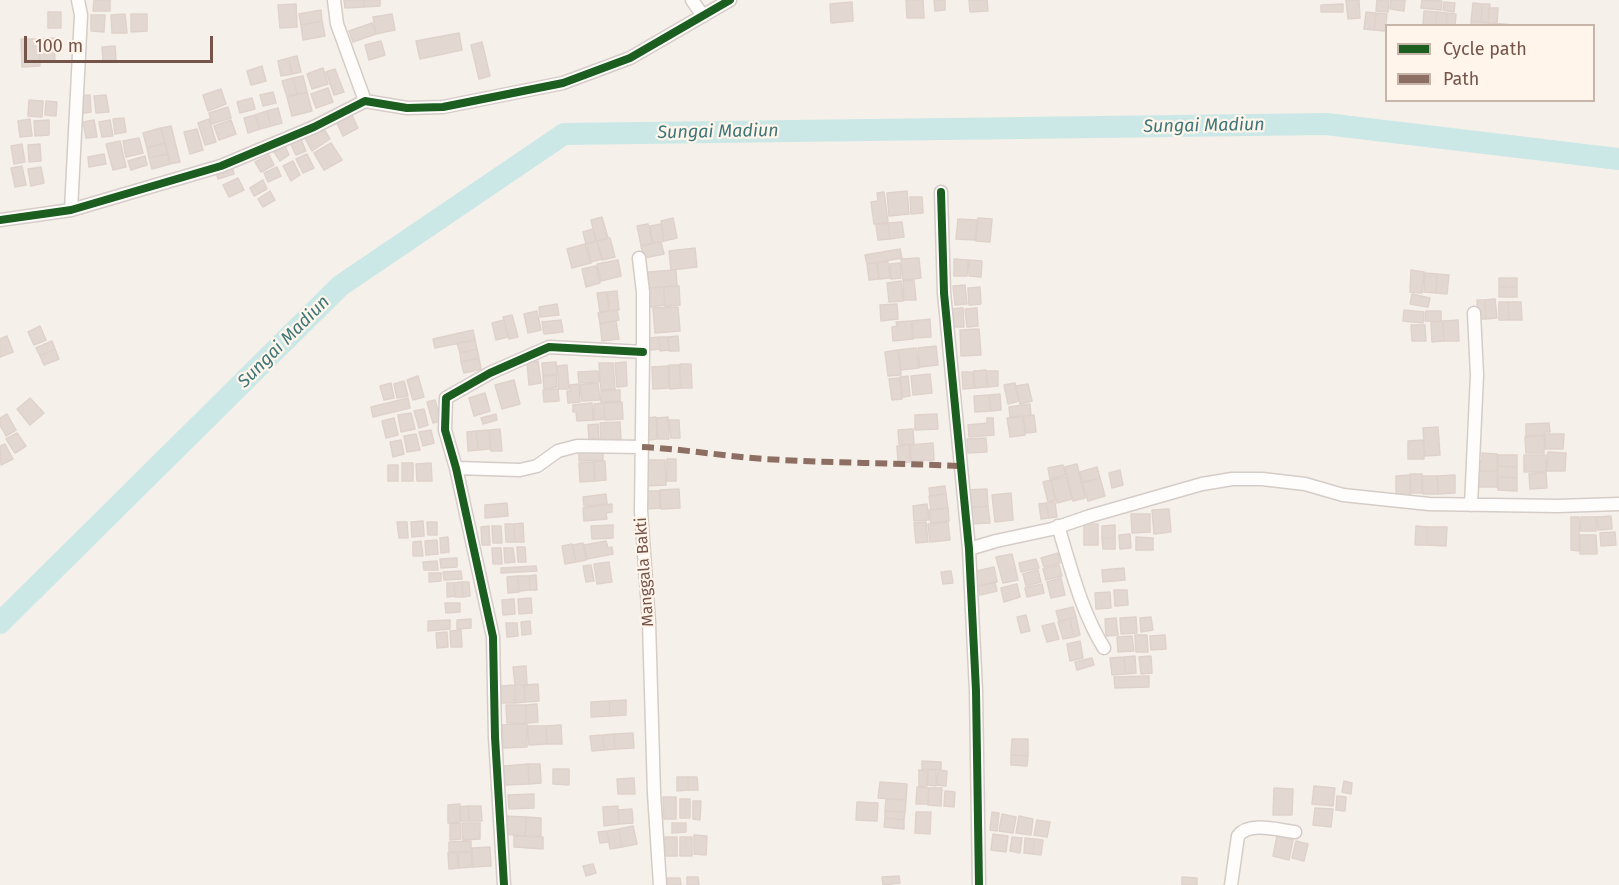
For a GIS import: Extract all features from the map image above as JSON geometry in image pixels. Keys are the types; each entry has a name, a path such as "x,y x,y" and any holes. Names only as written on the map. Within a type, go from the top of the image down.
{"street":[{"path":"71,210 81,15 78,0"},
{"path":"334,0 337,24 364,101"},
{"path":"692,0 703,16"},
{"path":"0,220 71,210 221,165 314,127 364,101 408,108 443,107 563,83 630,58 730,0"},
{"path":"941,192 944,293 969,549 976,691 980,885"},
{"name":"Manggala Bakti","path":"639,258 643,292 641,511 649,622 654,793 660,885"},
{"path":"1471,505 1477,375 1474,314"},
{"path":"504,885 495,737 493,637 456,468 445,430 446,398 524,357 549,347 643,352"},
{"path":"456,468 520,470 537,466 558,451 577,446 642,447"},
{"path":"969,549 1203,484 1232,480 1262,479 1305,484 1343,495 1388,501 1471,505 1619,504"},
{"path":"1058,526 1076,584 1095,633 1104,648"},
{"path":"1231,885 1238,836 1242,830 1253,827 1294,832"}],"building":[{"path":"94,0 110,0 110,11 93,11"},
{"path":"344,0 364,0 364,7 345,8"},
{"path":"364,0 380,0 380,6 364,7"},
{"path":"906,0 923,0 924,18 907,18"},
{"path":"934,0 945,0 945,10 935,11"},
{"path":"969,0 987,0 988,11 970,12"},
{"path":"1346,0 1359,0 1360,18 1348,19"},
{"path":"1377,0 1389,0 1388,12 1376,11"},
{"path":"1391,0 1405,0 1404,11 1390,9"},
{"path":"1422,0 1442,1 1441,10 1421,8"},
{"path":"852,2 853,21 831,23 830,4"},
{"path":"1444,2 1455,3 1454,12 1443,10"},
{"path":"1473,3 1482,4 1481,22 1471,21"},
{"path":"296,4 297,27 280,28 278,5"},
{"path":"1343,4 1343,12 1321,12 1321,5"},
{"path":"1482,4 1490,4 1488,23 1481,22"},
{"path":"1489,8 1498,8 1497,23 1488,23"},
{"path":"321,10 322,21 301,25 299,14"},
{"path":"1424,11 1437,12 1435,24 1423,24"},
{"path":"48,12 61,12 61,28 48,28"},
{"path":"1366,12 1376,13 1374,30 1364,29"},
{"path":"1437,12 1447,13 1446,24 1435,24"},
{"path":"1376,13 1387,14 1385,31 1374,30"},
{"path":"1447,13 1456,14 1455,24 1446,24"},
{"path":"125,14 127,33 112,33 111,15"},
{"path":"131,14 147,14 147,31 131,32"},
{"path":"392,14 395,30 376,34 373,17"},
{"path":"91,15 105,15 104,32 91,31"},
{"path":"322,21 325,36 303,40 301,25"},
{"path":"1471,21 1502,24 1471,24"},
{"path":"372,23 376,34 353,42 349,31"},
{"path":"459,33 462,50 420,59 416,41"},
{"path":"54,38 55,61 40,61 39,39"},
{"path":"21,39 39,39 40,66 22,67"},
{"path":"381,41 385,55 369,60 365,45"},
{"path":"482,42 490,76 479,79 471,45"},
{"path":"115,46 116,60 103,61 102,47"},
{"path":"297,56 301,72 292,74 289,58"},
{"path":"289,58 292,74 281,76 278,61"},
{"path":"262,66 266,81 251,85 247,71"},
{"path":"323,68 328,84 312,89 307,74"},
{"path":"335,69 344,92 334,95 326,72"},
{"path":"303,76 307,92 297,94 293,78"},
{"path":"293,78 297,94 287,97 282,81"},
{"path":"328,88 333,102 316,108 311,94"},
{"path":"221,89 226,104 208,111 203,95"},
{"path":"273,92 276,103 263,106 260,95"},
{"path":"307,92 312,111 292,116 287,97"},
{"path":"90,95 91,112 79,114 77,96"},
{"path":"106,95 109,112 96,113 94,96"},
{"path":"252,98 255,109 240,113 237,102"},
{"path":"29,100 43,101 42,117 28,116"},
{"path":"46,101 57,102 56,116 45,115"},
{"path":"228,107 231,118 212,124 209,113"},
{"path":"278,108 282,123 271,126 267,111"},
{"path":"267,111 271,126 260,129 255,115"},
{"path":"350,111 358,128 343,136 335,119"},
{"path":"255,115 260,129 248,133 244,118"},
{"path":"124,118 126,132 115,134 113,119"},
{"path":"30,119 32,136 20,137 18,121"},
{"path":"209,119 216,142 205,145 198,123"},
{"path":"49,120 49,135 35,136 34,121"},
{"path":"94,120 97,137 86,138 83,122"},
{"path":"110,120 113,136 102,137 99,122"},
{"path":"231,120 236,134 219,140 214,126"},
{"path":"321,124 330,139 312,151 303,135"},
{"path":"171,126 180,162 170,164 161,128"},
{"path":"161,128 165,143 147,148 143,133"},
{"path":"197,129 203,150 190,154 184,132"},
{"path":"298,133 306,151 296,155 287,137"},
{"path":"139,138 143,153 126,157 123,141"},
{"path":"120,141 126,167 113,170 106,144"},
{"path":"165,143 168,154 149,158 147,148"},
{"path":"331,143 342,160 324,170 314,153"},
{"path":"22,144 25,162 14,164 11,146"},
{"path":"40,144 41,161 29,162 28,145"},
{"path":"285,146 289,155 280,161 274,152"},
{"path":"104,154 106,164 89,167 88,157"},
{"path":"168,154 170,164 152,169 149,158"},
{"path":"307,154 314,168 303,173 296,159"},
{"path":"269,155 274,165 261,172 255,162"},
{"path":"145,156 147,165 131,170 128,161"},
{"path":"293,161 300,175 291,181 283,166"},
{"path":"22,166 26,185 15,187 11,168"},
{"path":"232,166 234,174 218,179 216,171"},
{"path":"41,167 44,183 31,186 28,169"},
{"path":"277,167 281,176 268,182 264,173"},
{"path":"238,178 244,190 229,197 223,185"},
{"path":"263,180 267,189 254,196 250,188"},
{"path":"270,191 275,200 263,207 258,199"},
{"path":"907,191 909,214 889,216 887,193"},
{"path":"884,192 888,222 874,224 871,202 878,201 877,193"},
{"path":"910,197 922,197 923,213 911,214"},
{"path":"602,217 608,238 596,241 591,220"},
{"path":"673,218 677,238 664,241 661,221"},
{"path":"978,218 992,219 990,242 976,241"},
{"path":"958,219 977,220 975,240 956,239"},
{"path":"902,222 904,237 890,239 888,223"},
{"path":"888,223 890,239 878,240 876,225"},
{"path":"648,224 652,243 641,245 637,226"},
{"path":"661,224 664,241 653,243 650,226"},
{"path":"593,229 596,241 586,244 583,232"},
{"path":"610,238 615,257 602,260 597,241"},
{"path":"597,241 602,259 591,262 587,244"},
{"path":"661,242 664,254 644,258 641,246"},
{"path":"585,244 591,263 572,268 567,249"},
{"path":"695,248 697,267 671,270 669,251"},
{"path":"900,249 902,258 867,264 865,255"},
{"path":"919,258 921,278 903,280 901,259"},
{"path":"954,259 968,260 967,276 954,276"},
{"path":"618,260 621,276 601,281 597,264"},
{"path":"969,260 982,261 981,277 969,276"},
{"path":"888,262 890,278 879,279 877,263"},
{"path":"877,263 879,279 869,280 867,264"},
{"path":"900,263 901,278 891,279 890,264"},
{"path":"596,266 600,283 586,287 582,269"},
{"path":"676,270 677,286 648,288 647,272"},
{"path":"1411,270 1424,272 1422,293 1410,292"},
{"path":"1425,273 1437,274 1436,293 1424,292"},
{"path":"1437,274 1449,275 1447,294 1436,293"},
{"path":"1499,278 1517,278 1517,287 1499,287"},
{"path":"914,280 916,300 904,300 903,281"},
{"path":"901,281 903,301 889,302 887,283"},
{"path":"965,285 967,304 955,305 953,286"},
{"path":"679,286 680,305 665,306 664,287"},
{"path":"663,287 665,305 650,307 649,288"},
{"path":"980,287 981,304 969,305 968,288"},
{"path":"1499,287 1517,287 1517,297 1499,297"},
{"path":"617,291 619,310 610,311 607,292"},
{"path":"606,292 609,311 600,312 597,293"},
{"path":"1412,294 1430,298 1428,307 1410,304"},
{"path":"1495,299 1497,318 1486,319 1485,300"},
{"path":"1477,300 1485,300 1486,319 1478,319"},
{"path":"1499,302 1508,302 1509,320 1499,320"},
{"path":"1508,302 1521,302 1522,320 1509,320"},
{"path":"557,304 559,315 540,317 539,307"},
{"path":"897,304 898,319 881,321 880,305"},
{"path":"678,307 680,331 655,333 653,308"},
{"path":"963,308 964,327 952,327 950,309"},
{"path":"977,308 978,326 967,327 965,309"},
{"path":"617,310 619,320 600,323 598,313"},
{"path":"1404,310 1424,312 1423,323 1403,321"},
{"path":"537,311 541,330 528,333 524,314"},
{"path":"1426,311 1441,311 1441,321 1425,321"},
{"path":"512,315 518,337 509,339 503,317"},
{"path":"930,319 931,337 913,338 912,321"},
{"path":"504,320 508,337 496,340 492,323"},
{"path":"561,320 563,332 544,334 542,322"},
{"path":"1458,320 1459,341 1444,341 1443,321"},
{"path":"616,321 619,339 602,341 600,324"},
{"path":"911,321 913,339 893,341 892,327 897,326 896,322"},
{"path":"1443,321 1444,341 1432,342 1431,322"},
{"path":"1411,325 1425,325 1426,341 1412,341"},
{"path":"40,326 46,340 34,345 28,332"},
{"path":"979,329 981,355 961,356 960,330"},
{"path":"473,330 475,340 435,348 433,339"},
{"path":"7,336 13,352 0,357 0,339"},
{"path":"678,336 679,351 669,351 668,337"},
{"path":"659,337 660,349 650,350 649,338"},
{"path":"659,337 668,337 669,350 660,351"},
{"path":"475,340 477,349 460,353 457,343"},
{"path":"52,341 55,349 40,356 36,348"},
{"path":"936,346 938,365 920,367 918,348"},
{"path":"916,348 919,368 901,370 898,350"},
{"path":"55,349 59,359 44,365 40,356"},
{"path":"477,349 479,358 461,362 460,353"},
{"path":"898,350 901,375 888,376 885,352"},
{"path":"479,358 481,369 464,373 461,362"},
{"path":"538,361 541,383 529,385 527,363"},
{"path":"556,362 557,374 543,375 542,363"},
{"path":"626,362 627,386 617,387 615,363"},
{"path":"599,363 613,363 615,389 601,390"},
{"path":"680,364 691,364 692,388 681,388"},
{"path":"567,365 569,389 559,389 557,366"},
{"path":"669,365 679,365 681,388 670,389"},
{"path":"668,366 669,388 653,389 652,367"},
{"path":"986,370 987,387 975,388 974,371"},
{"path":"598,371 599,382 579,383 578,372"},
{"path":"986,371 998,371 998,386 988,387"},
{"path":"962,372 973,372 974,388 963,389"},
{"path":"930,374 932,393 913,395 911,376"},
{"path":"556,375 557,387 544,389 543,376"},
{"path":"418,376 424,397 413,400 407,380"},
{"path":"908,376 910,396 903,397 900,377"},
{"path":"899,378 902,399 892,400 889,379"},
{"path":"514,380 520,404 502,409 495,385"},
{"path":"404,381 408,396 397,398 394,384"},
{"path":"391,383 394,398 384,400 380,386"},
{"path":"598,383 600,400 582,401 580,385"},
{"path":"1015,383 1019,401 1008,404 1004,385"},
{"path":"579,384 580,402 568,403 567,391 571,391 570,385"},
{"path":"1028,384 1032,401 1020,404 1016,386"},
{"path":"558,389 559,401 544,402 543,390"},
{"path":"620,390 620,401 601,402 601,391"},
{"path":"485,393 490,411 474,416 469,398"},
{"path":"1000,394 1001,410 991,411 989,395"},
{"path":"989,395 991,411 975,412 974,396"},
{"path":"30,398 44,413 30,425 17,409"},
{"path":"408,398 410,408 373,417 371,407"},
{"path":"435,400 441,421 433,423 427,402"},
{"path":"622,402 623,419 605,420 604,403"},
{"path":"592,403 593,420 577,421 573,405"},
{"path":"604,403 605,419 594,420 594,404"},
{"path":"1030,404 1031,415 1010,418 1009,407"},
{"path":"424,409 428,425 419,428 414,411"},
{"path":"411,413 415,429 401,432 398,415"},
{"path":"7,414 16,430 6,436 0,425 0,418"},
{"path":"496,414 497,420 483,424 481,418"},
{"path":"937,414 938,429 915,430 915,415"},
{"path":"1034,415 1036,432 1026,433 1023,416"},
{"path":"1023,416 1025,435 1010,437 1007,418"},
{"path":"656,417 657,439 648,440 646,418"},
{"path":"668,417 669,439 658,439 657,418"},
{"path":"394,418 398,435 386,438 382,421"},
{"path":"987,418 993,418 994,435 969,437 968,425 987,423"},
{"path":"669,420 679,420 680,438 671,438"},
{"path":"620,422 621,439 601,440 600,423"},
{"path":"1549,423 1550,432 1544,432 1544,435 1526,436 1526,424"},
{"path":"598,424 599,439 589,439 588,425"},
{"path":"1438,427 1440,455 1425,456 1423,428"},
{"path":"500,429 502,451 491,451 489,430"},
{"path":"913,429 914,444 899,444 898,430"},
{"path":"431,430 434,443 423,446 419,432"},
{"path":"489,430 490,449 478,450 476,431"},
{"path":"476,431 478,450 468,451 467,432"},
{"path":"17,433 26,446 15,453 6,439"},
{"path":"416,434 420,450 407,452 404,436"},
{"path":"1545,434 1564,434 1563,449 1545,449"},
{"path":"1544,436 1544,453 1526,453 1525,437"},
{"path":"986,438 987,452 968,453 967,439"},
{"path":"401,440 404,454 393,457 390,442"},
{"path":"1423,440 1424,459 1408,459 1408,441"},
{"path":"933,443 934,460 911,461 910,445"},
{"path":"5,444 13,459 1,465 0,446"},
{"path":"909,445 910,462 898,463 897,446"},
{"path":"603,448 603,460 579,461 579,450"},
{"path":"1548,452 1566,453 1565,471 1547,471"},
{"path":"1482,453 1497,454 1497,471 1476,471 1476,461 1482,461"},
{"path":"1498,455 1517,455 1517,467 1498,466"},
{"path":"1524,455 1546,455 1546,472 1524,472"},
{"path":"667,459 676,459 676,481 667,481"},
{"path":"644,460 665,460 666,485 645,486"},
{"path":"605,461 606,480 595,481 593,462"},
{"path":"594,462 595,481 580,482 579,463"},
{"path":"402,463 413,463 413,481 402,481"},
{"path":"431,463 432,481 417,481 416,464"},
{"path":"1077,464 1085,498 1073,501 1065,467"},
{"path":"388,465 398,465 398,481 388,481"},
{"path":"1063,465 1066,475 1050,479 1048,468"},
{"path":"1498,466 1517,467 1517,478 1498,477"},
{"path":"1097,467 1100,478 1083,482 1080,472"},
{"path":"1120,470 1123,485 1112,488 1109,473"},
{"path":"1476,471 1497,471 1497,487 1476,487"},
{"path":"1546,473 1547,488 1530,489 1529,474"},
{"path":"1410,474 1422,474 1422,493 1411,493"},
{"path":"1410,475 1410,494 1396,494 1396,476"},
{"path":"1455,475 1455,493 1438,494 1437,476"},
{"path":"1422,476 1437,476 1438,494 1423,494"},
{"path":"1066,477 1072,499 1057,503 1051,480"},
{"path":"1498,477 1517,478 1517,491 1498,490"},
{"path":"1100,478 1105,496 1088,501 1082,483"},
{"path":"1051,480 1055,500 1048,502 1043,482"},
{"path":"945,486 946,494 930,496 929,488"},
{"path":"679,489 680,508 661,509 660,490"},
{"path":"987,489 988,506 967,508 966,490"},
{"path":"645,491 659,491 660,508 646,509"},
{"path":"1011,493 1013,520 995,522 992,495"},
{"path":"606,494 607,504 584,506 583,497"},
{"path":"946,494 948,508 931,510 929,496"},
{"path":"1055,502 1057,517 1049,518 1046,503"},
{"path":"507,503 508,516 485,518 485,505"},
{"path":"1046,503 1049,518 1041,519 1039,504"},
{"path":"612,504 612,512 606,513 607,519 584,521 583,508"},
{"path":"927,504 929,520 914,521 913,506"},
{"path":"988,506 990,523 968,524 967,508"},
{"path":"948,508 949,521 931,523 929,510"},
{"path":"1169,509 1171,532 1154,534 1152,510"},
{"path":"1131,514 1150,514 1150,532 1132,533"},
{"path":"1611,516 1612,529 1598,530 1597,517"},
{"path":"1571,517 1579,517 1579,551 1571,550"},
{"path":"1581,517 1596,517 1596,531 1580,531"},
{"path":"423,521 424,536 412,537 411,522"},
{"path":"397,522 407,522 408,538 399,538"},
{"path":"427,522 437,522 437,535 428,535"},
{"path":"926,522 928,542 916,543 914,523"},
{"path":"948,522 950,540 930,542 928,524"},
{"path":"523,523 524,542 515,542 514,524"},
{"path":"505,524 514,524 515,542 506,542"},
{"path":"1084,524 1098,524 1098,545 1084,545"},
{"path":"613,525 613,538 592,539 591,526"},
{"path":"1115,525 1115,538 1102,538 1102,526"},
{"path":"489,526 490,545 482,545 481,527"},
{"path":"492,526 501,526 502,543 493,543"},
{"path":"1416,526 1427,527 1427,545 1415,545"},
{"path":"1427,527 1447,527 1446,546 1427,545"},
{"path":"1615,532 1616,545 1601,546 1600,533"},
{"path":"1130,534 1131,548 1120,549 1119,535"},
{"path":"1580,535 1596,535 1597,554 1580,554"},
{"path":"448,537 449,552 441,553 440,538"},
{"path":"1136,537 1153,538 1153,550 1136,550"},
{"path":"1102,538 1115,538 1115,549 1103,549"},
{"path":"437,540 438,554 426,555 425,541"},
{"path":"421,541 423,556 413,556 413,542"},
{"path":"606,541 608,548 612,547 613,554 587,559 584,545"},
{"path":"583,543 586,560 576,562 573,545"},
{"path":"572,544 576,562 565,564 562,546"},
{"path":"517,547 525,547 526,562 518,562"},
{"path":"492,548 501,548 502,564 493,564"},
{"path":"504,548 513,548 515,562 505,563"},
{"path":"1058,553 1060,563 1044,567 1041,558"},
{"path":"1012,554 1018,580 1003,583 996,557"},
{"path":"457,558 457,567 441,568 440,559"},
{"path":"1036,559 1039,568 1021,572 1019,563"},
{"path":"437,561 438,570 424,570 423,562"},
{"path":"609,562 612,582 597,584 594,564"},
{"path":"591,565 594,581 586,582 583,566"},
{"path":"1059,565 1062,576 1046,580 1043,569"},
{"path":"536,566 537,571 501,573 501,568"},
{"path":"994,567 997,582 976,587 972,572"},
{"path":"1124,568 1125,580 1103,582 1102,570"},
{"path":"1038,570 1041,582 1026,586 1023,574"},
{"path":"461,571 462,579 444,580 443,572"},
{"path":"951,571 953,583 943,584 941,572"},
{"path":"429,573 441,573 441,581 429,582"},
{"path":"536,575 537,590 530,590 529,576"},
{"path":"518,576 519,592 508,593 507,577"},
{"path":"518,576 529,576 530,590 519,591"},
{"path":"1061,578 1065,595 1051,598 1047,582"},
{"path":"462,582 463,597 455,597 454,583"},
{"path":"462,582 469,582 470,596 463,597"},
{"path":"995,582 997,591 980,595 978,586"},
{"path":"447,583 454,583 455,596 447,597"},
{"path":"1017,584 1020,597 1004,602 1001,588"},
{"path":"1042,584 1044,593 1027,597 1025,588"},
{"path":"1114,590 1127,590 1128,605 1115,606"},
{"path":"1110,592 1111,608 1096,609 1095,593"},
{"path":"531,598 532,613 519,614 518,599"},
{"path":"514,599 515,614 503,615 502,600"},
{"path":"445,603 460,603 460,612 446,613"},
{"path":"1073,607 1076,617 1059,621 1056,611"},
{"path":"1026,615 1030,631 1021,633 1017,617"},
{"path":"1076,617 1080,635 1074,637 1070,619"},
{"path":"1136,617 1137,633 1121,634 1120,618"},
{"path":"1151,617 1153,630 1141,632 1140,618"},
{"path":"1116,618 1118,635 1106,636 1105,619"},
{"path":"471,619 471,628 457,629 457,620"},
{"path":"1070,619 1074,637 1063,639 1058,622"},
{"path":"450,620 450,629 428,631 428,621"},
{"path":"530,621 531,634 522,635 521,622"},
{"path":"506,623 517,623 518,636 507,637"},
{"path":"1054,623 1059,639 1047,642 1042,626"},
{"path":"461,630 462,647 451,647 450,631"},
{"path":"447,632 448,647 437,648 436,633"},
{"path":"1135,635 1147,635 1148,652 1136,652"},
{"path":"1165,635 1166,649 1151,650 1150,636"},
{"path":"1132,636 1134,651 1118,652 1117,637"},
{"path":"1080,641 1083,658 1070,661 1067,644"},
{"path":"1135,656 1136,673 1126,674 1124,657"},
{"path":"1151,656 1152,673 1141,674 1139,657"},
{"path":"1124,657 1126,674 1112,675 1110,658"},
{"path":"1092,658 1094,665 1077,670 1075,662"},
{"path":"526,666 527,685 515,685 513,667"},
{"path":"1149,676 1149,687 1115,688 1114,677"},
{"path":"538,684 539,701 525,702 524,685"},
{"path":"515,685 524,685 525,702 515,703"},
{"path":"515,685 515,703 501,703 501,686"},
{"path":"626,700 626,715 610,716 609,701"},
{"path":"609,701 610,716 591,717 591,702"},
{"path":"537,704 538,722 526,723 526,705"},
{"path":"506,705 526,705 526,723 507,723"},
{"path":"527,724 527,747 503,748 502,725"},
{"path":"561,725 562,744 547,744 546,726"},
{"path":"528,726 546,726 547,744 529,745"},
{"path":"633,733 634,748 615,749 614,734"},
{"path":"614,734 615,749 604,750 603,735"},
{"path":"603,735 604,750 592,751 590,736"},
{"path":"1012,739 1028,739 1028,756 1011,755"},
{"path":"1011,755 1028,756 1027,766 1011,765"},
{"path":"922,761 941,762 941,769 922,769"},
{"path":"528,764 540,764 541,783 529,784"},
{"path":"528,764 529,784 505,785 504,766"},
{"path":"553,769 569,769 569,785 553,784"},
{"path":"919,770 927,771 927,786 919,786"},
{"path":"928,770 936,770 936,786 928,785"},
{"path":"938,770 947,771 946,786 937,785"},
{"path":"677,777 688,777 688,790 677,791"},
{"path":"688,777 697,777 698,790 688,790"},
{"path":"634,778 635,794 618,794 617,779"},
{"path":"1344,781 1352,783 1351,794 1342,792"},
{"path":"880,782 907,784 906,800 878,798"},
{"path":"1314,786 1335,788 1333,806 1312,804"},
{"path":"917,787 929,788 928,804 916,804"},
{"path":"929,788 942,788 941,806 928,805"},
{"path":"1274,788 1293,789 1292,815 1273,815"},
{"path":"945,791 955,792 954,807 944,806"},
{"path":"534,794 534,808 509,809 508,795"},
{"path":"1337,796 1346,797 1345,811 1336,810"},
{"path":"663,797 676,797 676,819 664,819"},
{"path":"680,799 690,799 690,818 680,818"},
{"path":"886,799 906,800 905,812 885,811"},
{"path":"693,801 701,801 700,820 693,819"},
{"path":"857,802 878,803 877,821 856,820"},
{"path":"460,804 460,822 448,823 448,805"},
{"path":"468,806 481,806 482,821 469,821"},
{"path":"468,806 469,821 461,821 460,807"},
{"path":"618,806 619,824 604,826 603,807"},
{"path":"1315,808 1333,809 1331,827 1313,825"},
{"path":"632,809 633,823 619,824 618,810"},
{"path":"885,811 905,812 904,820 885,818"},
{"path":"916,812 931,812 930,834 915,833"},
{"path":"992,812 999,813 997,831 990,830"},
{"path":"1002,814 1016,817 1013,833 999,831"},
{"path":"505,816 526,817 525,836 504,834"},
{"path":"1019,816 1033,819 1031,835 1016,833"},
{"path":"526,817 541,818 541,836 525,836"},
{"path":"885,818 904,820 904,829 884,827"},
{"path":"1037,820 1050,822 1047,837 1034,835"},
{"path":"460,823 461,839 450,840 450,824"},
{"path":"462,823 480,823 480,839 463,840"},
{"path":"672,823 686,823 686,832 672,833"},
{"path":"633,826 637,844 622,847 619,829"},
{"path":"619,829 622,847 610,849 607,831"},
{"path":"607,831 609,842 600,843 598,832"},
{"path":"993,834 1008,836 1006,852 991,850"},
{"path":"694,835 707,836 706,855 694,854"},
{"path":"514,836 543,837 543,849 514,847"},
{"path":"1277,836 1293,840 1289,860 1273,856"},
{"path":"665,837 677,837 677,856 665,856"},
{"path":"680,837 692,837 692,856 680,856"},
{"path":"1012,837 1022,838 1020,853 1010,851"},
{"path":"1025,838 1034,839 1033,854 1024,853"},
{"path":"1034,839 1043,840 1041,855 1033,854"},
{"path":"471,841 471,851 449,852 449,842"},
{"path":"1296,841 1308,844 1304,861 1292,858"},
{"path":"490,847 491,866 473,867 472,848"},
{"path":"457,852 458,868 449,869 448,853"},
{"path":"471,852 472,867 459,868 458,853"},
{"path":"593,864 596,873 586,876 583,866"},
{"path":"899,876 900,883 883,885 882,877"},
{"path":"687,877 698,877 699,885 687,885"},
{"path":"1182,877 1197,878 1197,885 1182,885"},
{"path":"667,878 680,878 681,885 667,885"}],"waterway":[{"name":"Sungai Madiun","path":"0,623 340,286 564,134 1326,124 1619,159"}],"marked path":[{"path":"642,447 764,459 961,466"}],"cycle path":[{"path":"0,220 71,210 221,166 314,127 365,101 407,108 443,107 563,83 630,58 730,0"},
{"path":"941,192 944,293 969,549 976,691 979,885"},
{"path":"504,885 495,737 493,637 456,468 445,430 446,398 490,373 549,347 643,352"}]}
